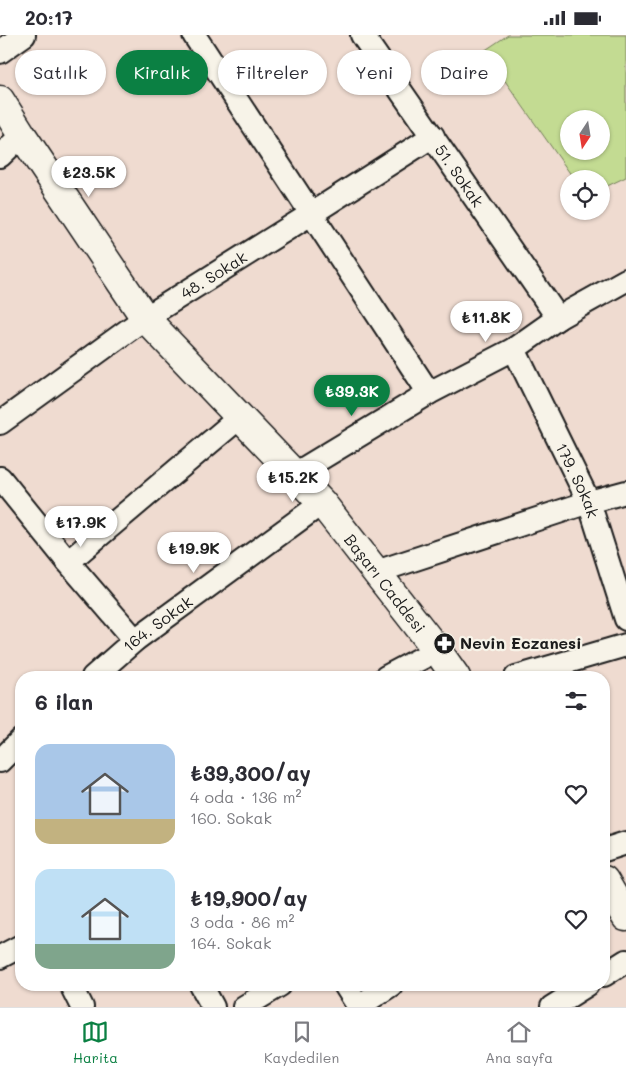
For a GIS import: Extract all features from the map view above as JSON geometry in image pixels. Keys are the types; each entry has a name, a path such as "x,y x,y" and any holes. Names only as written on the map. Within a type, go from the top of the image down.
{"street":[{"path":"0,52 24,35"},
{"path":"194,35 429,393"},
{"name":"51. Sokak","path":"362,35 558,318"},
{"name":"Başarı Caddesi","path":"0,100 144,318 322,503 452,671"},
{"path":"0,157 22,135"},
{"name":"48. Sokak","path":"0,423 144,318 433,136"},
{"path":"295,474 429,393 514,349 558,318 626,280"},
{"name":"179. Sokak","path":"514,349 589,502 626,619"},
{"path":"68,562 240,417"},
{"path":"0,478 68,562 135,640"},
{"path":"376,572 589,502 626,492"},
{"name":"164. Sokak","path":"105,671 135,640 322,503"},
{"path":"537,671 626,645"},
{"path":"397,671 437,650"},
{"path":"610,848 626,843"},
{"path":"610,890 626,917"},
{"path":"0,957 15,949"},
{"path":"610,971 626,961"},
{"path":"73,991 82,1007"},
{"path":"205,991 214,1007"},
{"path":"244,1007 270,991"},
{"path":"349,991 359,1007 382,991"},
{"path":"552,1007 577,991"}],"green space":[{"path":"508,35 626,35 626,177 610,185 610,170 568,170 561,160 610,160 610,110 560,110 560,159 507,84 507,50 486,50"}],"place":[{"name":"Nevin Eczanesi","path":"444,643"}]}
